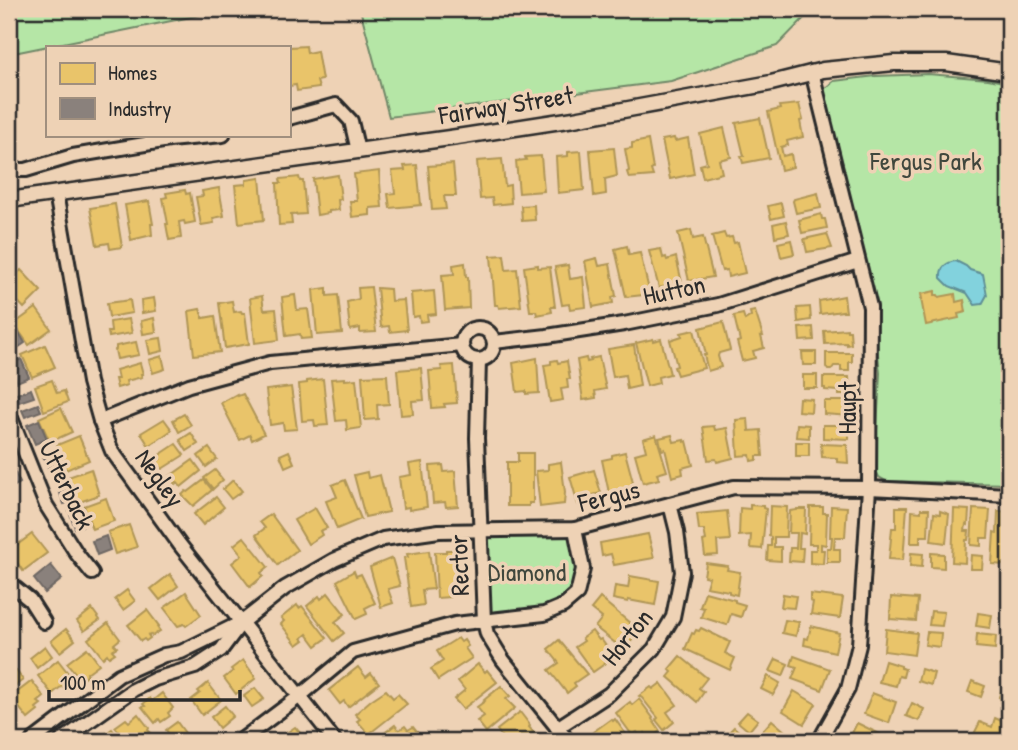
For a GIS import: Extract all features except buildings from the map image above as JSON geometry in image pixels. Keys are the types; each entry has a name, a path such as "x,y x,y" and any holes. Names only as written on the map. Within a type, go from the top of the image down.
{"street":[{"name":"Fairway Street","path":"9,200 358,150 398,147 574,119 771,83 812,72 894,62 946,63 1009,72"},
{"name":"Haupt","path":"812,72 870,307 869,488 859,645 848,689 819,741"},
{"path":"290,118 336,105 351,121 358,150"},
{"path":"9,170 26,170 73,156 169,140 212,136"},
{"name":"Negley","path":"56,192 89,382 112,450 180,545 335,741"},
{"name":"Hutton","path":"494,342 624,324 718,305 858,261"},
{"path":"479,329 489,333 494,342 490,355 479,360 469,358 462,345 469,332 479,329"},
{"path":"100,421 189,386 270,363 462,345"},
{"name":"Rector","path":"479,360 477,438 484,621 487,634 503,660 568,741"},
{"name":"Utterback","path":"9,413 46,505 92,573"},
{"name":"Fergus","path":"32,741 119,675 164,655 181,652 242,622 285,587 334,560 383,539 439,531 575,529 734,487 869,488 1009,495"},
{"name":"Horton","path":"557,727 609,694 654,649 673,617 682,572 670,504"},
{"path":"240,741 353,652 455,624 544,614 563,606 577,594 583,569 575,529"},
{"path":"9,583 30,600 44,622"},
{"name":"Fergus","path":"61,741 133,690 155,679 195,667 221,650 242,622"}],"green space":[{"path":"9,9 230,9 46,46 9,54"},
{"path":"360,9 813,9 777,46 671,81 389,117"},
{"name":"Fergus Park","path":"928,74 1009,83 1009,484 886,481 879,477 875,469 880,373 870,280 824,93 825,88 834,81"},
{"name":"Diamond","path":"574,530 581,569 575,593 562,605 485,620 481,531"}],"water":[{"path":"956,261 983,274 987,295 982,304 975,305 967,293 949,286 941,278 945,266"}]}
